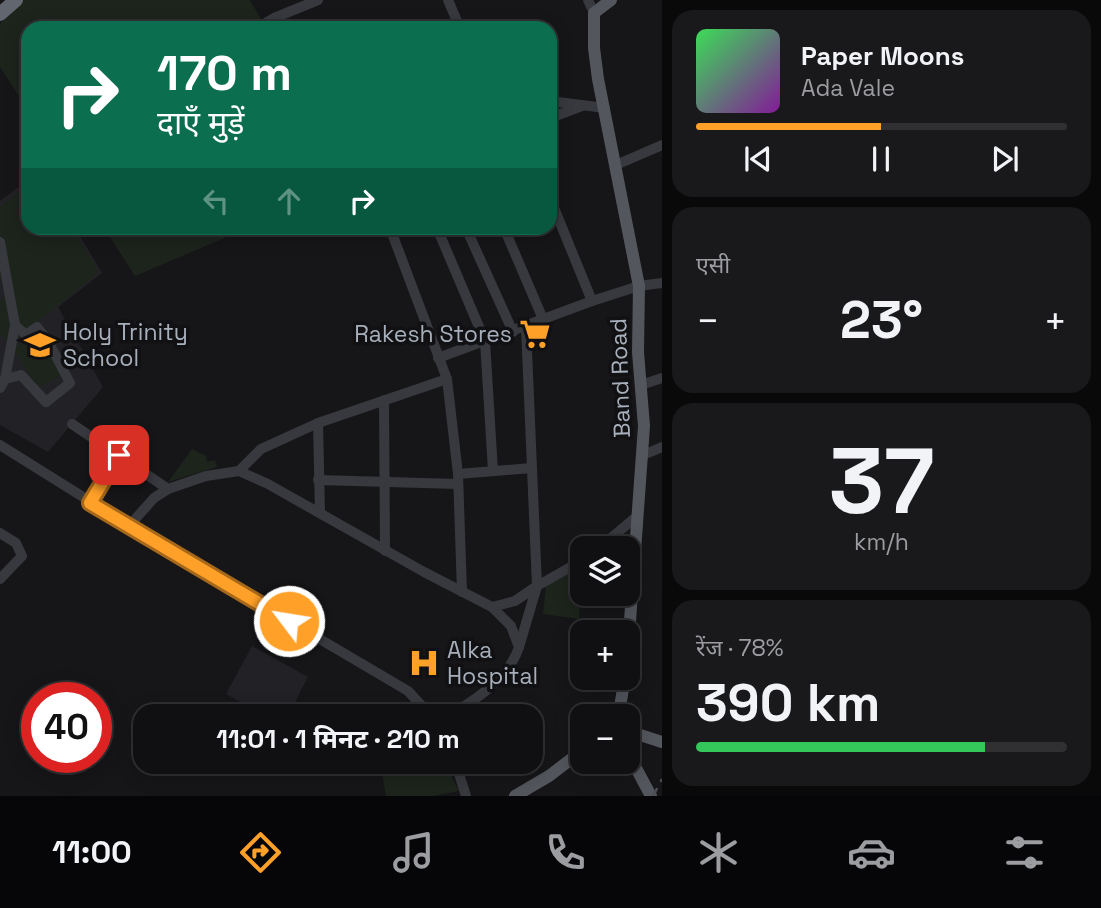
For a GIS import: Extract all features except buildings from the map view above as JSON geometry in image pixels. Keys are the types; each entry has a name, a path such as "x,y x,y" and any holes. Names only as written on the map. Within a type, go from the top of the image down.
{"highway":[{"path":"0,14 16,0"}],"main road":[{"path":"594,13 611,0"},
{"name":"Band Road","path":"594,13 593,48 639,286 638,352 645,426 630,620"},
{"path":"620,704 623,690"},
{"path":"621,700 621,704"},
{"path":"640,735 662,742"},
{"path":"516,796 570,760"},
{"path":"639,774 651,796"}],"street":[{"path":"448,0 457,21"},
{"path":"588,0 594,13"},
{"path":"269,21 314,1"},
{"path":"557,102 605,108"},
{"path":"557,115 582,106"},
{"path":"616,165 662,145"},
{"path":"557,215 592,301"},
{"path":"392,235 413,304 447,379 458,479 462,592"},
{"path":"440,235 485,341 493,471"},
{"path":"469,235 513,332"},
{"path":"507,235 543,319"},
{"path":"0,242 15,325 3,384"},
{"path":"438,359 592,301 639,286 662,283"},
{"path":"3,384 21,375 46,401 70,383 48,341 37,327 26,335 15,325"},
{"path":"469,704 497,680 516,656 537,586 526,327"},
{"path":"641,385 662,378"},
{"path":"239,471 261,449 318,422 447,379"},
{"path":"384,400 386,551"},
{"path":"318,422 320,513"},
{"path":"72,424 168,489"},
{"path":"0,445 90,503 408,691 420,704"},
{"path":"643,455 662,447"},
{"path":"90,503 119,455"},
{"path":"318,480 387,482 458,479 493,471 532,468"},
{"path":"129,526 154,498 168,489 206,476 239,471 268,484 492,607 510,626 520,647"},
{"path":"613,536 636,517"},
{"path":"0,533 16,543 22,556 0,579"},
{"path":"492,607 515,601 570,567"},
{"path":"460,774 466,796"}],"shaded area":[{"path":"23,0 250,0 262,21 21,21 21,99 0,67 0,25 5,14"},
{"name":"Holy Trinity School","path":"21,185 21,235 79,235 102,273 58,307 103,387 48,452 0,425 0,201"},
{"path":"21,190 21,235 76,235 99,272 11,343 0,335 0,301 11,287 0,278 0,207"},
{"path":"109,235 232,235 135,276"},
{"path":"39,333 62,375 37,388 13,348"},
{"path":"192,449 206,456 207,462 215,460 217,467 168,482"},
{"path":"570,572 570,606 580,606 579,619 543,614 546,586"},
{"path":"252,646 308,677 294,704 244,704 226,694"},
{"path":"382,774 450,774 459,791 433,796 386,796"}],"railway":[{"path":"653,796 662,779"}],"place":[{"name":"Rakesh Stores","path":"535,334"},
{"name":"Holy Trinity School","path":"40,345"},
{"name":"Alka Hospital","path":"424,663"}],"route":[{"path":"119,455 90,503 289,621"}]}
